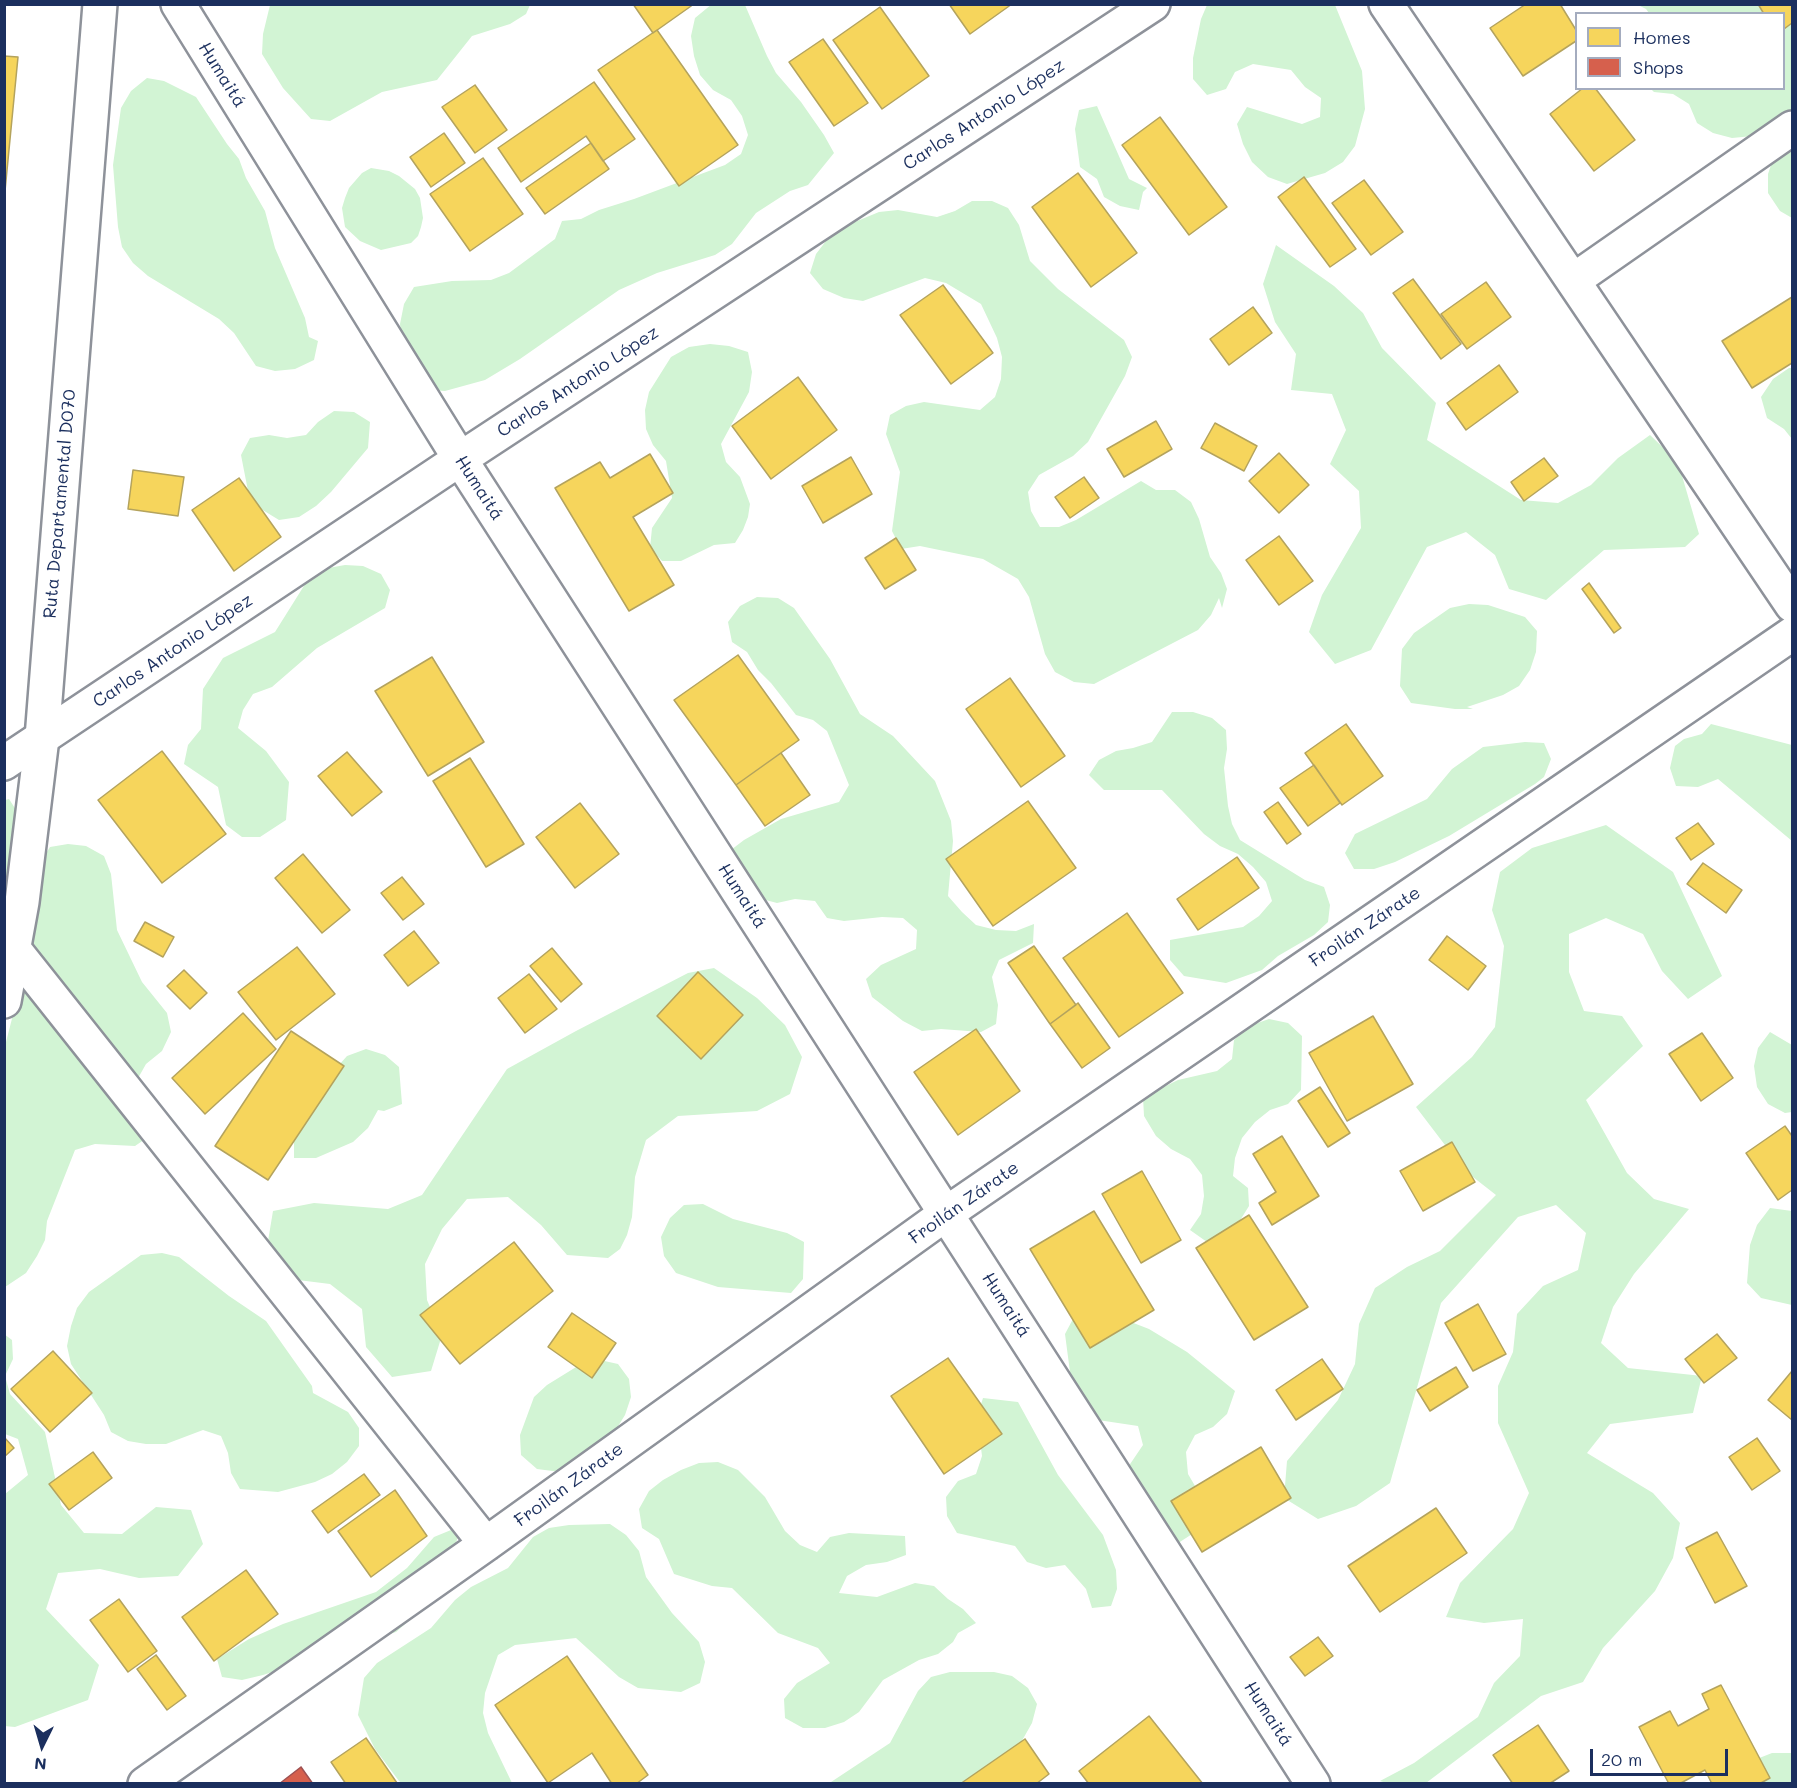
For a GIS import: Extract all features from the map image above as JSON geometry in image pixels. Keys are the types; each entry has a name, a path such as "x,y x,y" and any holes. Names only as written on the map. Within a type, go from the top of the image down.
{"street":[{"name":"Ruta Departamental D070","path":"4,1001 22,903 42,738 100,4"},
{"name":"Humaitá","path":"178,4 460,459 1313,1784"},
{"name":"Carlos Antonio López","path":"4,763 460,459 1153,4"},
{"path":"1386,4 1792,605"},
{"path":"1574,280 1792,128"},
{"name":"Froilán Zárate","path":"145,1784 486,1544 947,1214 1792,634"},
{"path":"14,948 486,1544"}],"green space":[{"path":"270,4 530,5 526,14 510,24 472,36 437,80 382,92 330,121 311,119 283,88 262,54 263,34"},
{"path":"712,4 745,5 776,73 801,102 834,153 808,185 790,191 756,213 732,244 715,255 657,273 619,290 520,359 485,380 445,391 407,389 400,324 404,304 414,287 452,281 491,280 509,273 555,239 562,221 581,219 599,210 725,165 741,154 748,135 742,116 731,100 713,90 700,75 694,56 691,36 695,18"},
{"path":"1207,5 1335,5 1362,71 1365,109 1355,146 1343,162 1325,173 1287,184 1268,177 1252,162 1237,124 1247,107 1302,124 1320,117 1321,98 1305,87 1291,70 1253,64 1235,72 1226,89 1207,95 1193,79 1193,58 1201,19"},
{"path":"1638,5 1792,5 1792,218 1780,211 1768,193 1768,174 1774,156 1753,136 1732,138 1713,133 1697,123 1689,104 1673,94 1652,90 1785,90 1785,12 1648,12"},
{"path":"147,78 164,81 196,97 239,159 246,178 265,211 275,248 305,318 309,337 318,341 314,360 295,369 275,371 256,366 234,333 219,319 148,276 133,263 122,247 113,165 121,108 131,91"},
{"path":"1097,106 1129,179 1147,188 1143,192 1139,210 1120,206 1104,197 1097,179 1080,167 1075,129 1079,110"},
{"path":"371,168 389,171 399,176 415,189 420,198 423,218 418,236 411,243 381,250 360,241 345,227 342,208 349,188 362,173"},
{"path":"972,201 992,201 1008,208 1019,225 1030,261 1058,289 1124,340 1132,357 1125,376 1088,442 1073,456 1039,475 1028,492 1031,511 1040,527 1059,527 1076,520 1141,481 1156,490 1175,490 1191,502 1199,519 1210,557 1221,573 1227,589 1222,608 1219,598 1211,615 1198,630 1094,684 1074,682 1055,672 1045,654 1029,597 1018,579 983,559 920,546 901,549 892,531 900,472 886,434 890,415 906,406 924,402 980,410 995,397 1001,379 1002,357 997,338 981,304 946,283 925,278 863,301 844,298 823,289 810,273 816,254 829,237 845,226 879,212 898,210 937,217 955,211"},
{"path":"1276,245 1334,286 1363,313 1382,348 1436,403 1427,440 1521,500 1558,503 1591,485 1618,458 1650,435 1678,462 1699,534 1685,547 1604,550 1546,600 1509,589 1495,555 1466,532 1427,547 1371,650 1335,664 1309,632 1322,595 1361,528 1359,491 1330,464 1346,430 1332,394 1291,390 1296,354 1275,322 1263,284"},
{"path":"710,344 729,346 748,352 752,372 749,392 721,444 726,462 740,477 750,504 748,517 735,543 714,545 681,561 662,561 650,548 652,528 672,498 666,461 653,445 646,429 645,410 649,392 671,357 689,347"},
{"path":"1792,368 1792,439 1784,429 1767,418 1761,397 1773,379"},
{"path":"334,411 354,412 370,422 368,448 331,492 299,517 279,520 261,509 248,491 241,455 250,438 269,435 287,438 306,435 318,422"},
{"path":"345,565 363,566 381,574 390,590 385,608 317,648 272,687 253,694 243,710 238,728 266,751 289,782 286,820 260,837 242,837 226,825 218,787 184,764 188,745 201,729 203,689 223,658 275,632 307,581 323,569"},
{"path":"757,597 778,598 794,608 830,659 860,714 893,736 935,781 951,821 953,841 948,896 976,925 996,930 1016,931 1034,924 1033,943 999,960 992,977 998,1005 996,1024 981,1032 941,1029 922,1031 903,1021 872,997 866,979 881,965 916,949 917,930 903,918 882,917 844,921 827,918 815,901 795,899 777,903 758,898 727,853 744,840 781,819 839,802 849,785 827,731 813,720 796,715 758,670 747,652 732,642 728,622 740,606"},
{"path":"1469,604 1488,605 1525,617 1537,631 1536,652 1530,670 1519,686 1503,695 1467,707 1473,709 1411,703 1400,686 1402,649 1414,633 1450,608"},
{"path":"1172,712 1193,712 1212,718 1226,730 1227,749 1224,768 1228,806 1232,824 1240,840 1305,880 1324,887 1330,905 1328,922 1314,935 1278,956 1262,970 1226,983 1184,976 1170,960 1170,940 1243,927 1259,916 1272,901 1266,882 1238,854 1220,846 1204,834 1162,790 1104,790 1089,775 1099,760 1116,751 1152,742"},
{"path":"1711,724 1792,745 1792,841 1718,779 1698,787 1676,786 1670,768 1675,746 1684,739 1702,734"},
{"path":"1525,742 1544,743 1551,759 1544,777 1535,784 1449,836 1395,862 1374,869 1354,869 1345,853 1355,834 1427,799 1452,769 1483,747"},
{"path":"9,799 20,816 5,887 5,800"},
{"path":"1606,825 1673,872 1722,976 1688,999 1662,971 1643,934 1606,918 1569,934 1569,972 1584,1011 1622,1016 1643,1046 1586,1100 1627,1173 1654,1199 1689,1209 1634,1274 1613,1307 1601,1343 1628,1368 1702,1376 1693,1413 1610,1424 1587,1453 1653,1493 1680,1523 1673,1558 1655,1591 1603,1648 1583,1682 1541,1696 1426,1783 1390,1784 1380,1781 1414,1763 1478,1717 1494,1683 1520,1656 1523,1619 1484,1623 1446,1617 1460,1583 1513,1529 1529,1493 1498,1423 1498,1386 1513,1352 1517,1314 1543,1286 1578,1270 1586,1233 1556,1205 1518,1217 1441,1303 1390,1483 1356,1506 1318,1519 1284,1498 1287,1461 1338,1400 1355,1364 1359,1324 1375,1288 1407,1267 1440,1251 1496,1195 1464,1170 1416,1107 1472,1057 1495,1027 1504,946 1492,910 1500,872 1532,848"},
{"path":"68,844 86,846 104,856 111,874 117,930 142,982 167,1013 171,1032 162,1051 146,1064 137,1080 151,1135 135,1146 95,1144 75,1150 47,1221 45,1240 37,1256 26,1273 5,1287 5,1046 17,999 40,863 50,847"},
{"path":"714,968 757,998 785,1025 802,1057 790,1094 757,1111 678,1116 646,1140 635,1177 632,1217 627,1235 620,1249 608,1258 567,1255 541,1225 508,1197 467,1199 442,1229 425,1264 427,1300 442,1335 431,1371 392,1377 366,1347 362,1309 330,1284 290,1279 267,1247 273,1211 314,1203 388,1209 422,1195 507,1069 688,973"},
{"path":"1269,1019 1288,1023 1302,1036 1301,1090 1288,1104 1270,1110 1255,1122 1242,1138 1235,1158 1233,1176 1248,1188 1249,1206 1239,1222 1207,1242 1190,1230 1201,1214 1204,1196 1202,1175 1190,1159 1171,1149 1156,1136 1144,1116 1143,1097 1178,1080 1217,1071 1232,1059 1234,1040 1249,1026"},
{"path":"1770,1032 1792,1045 1792,1112 1785,1113 1768,1104 1757,1087 1754,1066 1758,1048"},
{"path":"366,1049 385,1055 399,1067 402,1104 384,1111 378,1110 368,1128 353,1142 316,1158 294,1158 294,1139 307,1101 347,1056"},
{"path":"703,1204 733,1219 787,1233 804,1242 803,1279 791,1293 718,1287 676,1273 664,1256 661,1237 670,1218 684,1205"},
{"path":"1770,1208 1792,1211 1792,1305 1761,1298 1747,1283 1750,1245 1757,1225"},
{"path":"162,1253 179,1257 266,1321 312,1386 313,1393 348,1412 359,1428 359,1446 347,1462 332,1474 315,1482 278,1492 240,1489 231,1473 228,1453 221,1436 203,1430 166,1444 146,1444 128,1441 111,1432 104,1415 71,1364 67,1346 71,1326 77,1308 89,1292 141,1255"},
{"path":"1074,1317 1131,1322 1149,1329 1187,1352 1235,1391 1227,1414 1213,1427 1195,1435 1186,1452 1188,1474 1208,1508 1203,1527 1169,1549 1122,1476 1143,1445 1138,1426 1098,1420 1080,1409 1070,1372 1065,1334"},
{"path":"4,1334 12,1340 13,1359 5,1376 10,1394 45,1432 61,1505 84,1533 122,1534 156,1507 191,1510 203,1544 178,1576 139,1578 100,1569 58,1573 46,1609 99,1665 88,1700 15,1727 4,1726 5,1494 28,1475 18,1439 5,1434"},
{"path":"600,1360 618,1364 629,1379 631,1397 625,1415 612,1436 576,1474 537,1469 521,1455 520,1435 534,1397 547,1385 581,1364"},
{"path":"983,1398 1018,1402 1058,1475 1103,1535 1116,1570 1117,1589 1111,1606 1092,1608 1086,1589 1065,1565 1046,1568 1027,1562 1015,1546 957,1533 947,1516 946,1497 958,1481 976,1474 982,1456 977,1417"},
{"path":"718,1462 738,1470 765,1497 785,1531 800,1545 817,1552 830,1537 849,1533 905,1536 906,1555 887,1562 866,1565 847,1576 839,1593 877,1597 915,1583 934,1586 963,1609 976,1623 958,1633 953,1642 938,1654 919,1660 883,1680 859,1712 844,1722 825,1728 803,1728 785,1718 784,1699 797,1683 830,1663 818,1648 778,1633 732,1588 712,1586 674,1574 659,1539 642,1528 639,1509 649,1491 681,1470 699,1463"},
{"path":"610,1524 626,1535 639,1551 646,1577 672,1613 699,1642 705,1662 700,1683 681,1692 638,1688 619,1677 576,1638 515,1645 498,1655 485,1693 483,1713 488,1733 512,1783 403,1784 399,1781 375,1749 358,1715 364,1678 377,1663 431,1628 455,1600 471,1587 508,1568 533,1537 549,1528"},
{"path":"451,1530 458,1536 453,1554 429,1582 412,1618 396,1632 263,1675 242,1680 222,1677 217,1659 249,1639 283,1624 376,1592 407,1568 434,1537"},
{"path":"950,1672 994,1672 1012,1676 1028,1688 1037,1704 1032,1723 998,1783 828,1784 890,1743 918,1691 931,1677"},
{"path":"1772,1753 1791,1753 1792,1783 1732,1784 1734,1768"}],"building: Homes":[{"path":"633,4 694,4 653,33"},
{"path":"949,4 1012,4 970,34"},
{"path":"1526,4 1560,4 1575,28 1575,42 1523,76 1490,28"},
{"path":"1758,4 1792,4 1792,23 1785,28 1785,12 1763,12"},
{"path":"880,7 929,76 882,109 833,40"},
{"path":"657,30 738,145 679,186 598,70"},
{"path":"823,39 868,103 834,126 789,62"},
{"path":"4,56 18,57 5,191 4,191"},
{"path":"594,82 635,139 603,161 586,136 521,182 498,148"},
{"path":"475,85 507,130 475,153 442,107"},
{"path":"1580,90 1597,90 1635,140 1594,171 1550,114"},
{"path":"1160,117 1227,207 1189,235 1122,145"},
{"path":"444,133 465,163 431,187 410,157"},
{"path":"591,143 609,169 545,214 526,188"},
{"path":"483,158 523,214 470,251 430,194"},
{"path":"1078,173 1137,253 1091,287 1032,207"},
{"path":"1304,177 1356,249 1330,267 1278,197"},
{"path":"1364,180 1403,232 1371,255 1332,203"},
{"path":"1413,279 1461,344 1441,359 1393,293"},
{"path":"1486,282 1511,317 1467,349 1441,314"},
{"path":"943,285 993,353 951,384 900,315"},
{"path":"1792,297 1792,363 1752,388 1722,341"},
{"path":"1253,307 1272,333 1229,365 1210,339"},
{"path":"1499,365 1518,392 1466,430 1447,403"},
{"path":"798,377 837,430 771,479 732,426"},
{"path":"1156,421 1172,449 1124,477 1107,449"},
{"path":"1215,423 1257,446 1244,471 1201,448"},
{"path":"1279,453 1309,485 1279,513 1249,481"},
{"path":"650,454 673,493 633,517 674,585 629,611 555,488 600,462 610,478"},
{"path":"851,457 872,494 823,523 802,486"},
{"path":"1544,458 1558,476 1524,501 1511,482"},
{"path":"133,470 184,477 178,516 128,509"},
{"path":"1084,477 1099,498 1070,518 1055,497"},
{"path":"239,478 281,537 234,571 192,510"},
{"path":"1279,536 1313,581 1279,605 1246,560"},
{"path":"896,538 916,570 885,589 865,558"},
{"path":"1589,583 1621,628 1614,633 1582,589"},
{"path":"738,655 799,740 736,785 674,700"},
{"path":"432,657 484,742 428,776 375,691"},
{"path":"1010,678 1065,756 1021,787 966,709"},
{"path":"1346,724 1383,776 1342,805 1305,753"},
{"path":"162,751 226,834 162,883 98,800"},
{"path":"347,752 382,792 352,816 318,776"},
{"path":"781,753 810,795 765,826 736,785"},
{"path":"470,758 524,844 486,867 433,781"},
{"path":"1314,765 1340,803 1308,826 1280,788"},
{"path":"1028,801 1076,868 993,926 946,859"},
{"path":"1278,802 1301,834 1287,844 1264,812"},
{"path":"580,803 619,854 575,888 536,837"},
{"path":"1698,823 1714,844 1691,860 1676,838"},
{"path":"303,854 350,910 322,933 275,878"},
{"path":"1237,857 1259,888 1198,930 1177,899"},
{"path":"1703,863 1742,890 1726,913 1687,884"},
{"path":"402,877 424,904 403,920 381,893"},
{"path":"1127,913 1183,993 1119,1037 1063,958"},
{"path":"145,922 174,937 163,957 134,941"},
{"path":"414,931 439,963 408,986 384,955"},
{"path":"1447,936 1486,966 1468,990 1429,960"},
{"path":"1034,946 1076,1005 1050,1024 1008,963"},
{"path":"297,947 335,994 276,1040 238,992"},
{"path":"552,948 582,984 561,1002 530,966"},
{"path":"184,970 207,993 190,1009 167,986"},
{"path":"698,972 743,1015 701,1059 657,1016"},
{"path":"529,974 557,1009 525,1033 498,998"},
{"path":"1078,1003 1110,1048 1082,1068 1050,1024"},
{"path":"243,1013 276,1049 205,1114 172,1078"},
{"path":"1373,1016 1413,1084 1347,1121 1309,1053"},
{"path":"976,1029 1020,1091 958,1135 914,1072"},
{"path":"291,1031 344,1066 268,1180 215,1146"},
{"path":"1702,1033 1733,1078 1701,1101 1669,1054"},
{"path":"1320,1087 1350,1133 1328,1147 1298,1101"},
{"path":"1785,1126 1792,1136 1792,1190 1778,1200 1746,1153"},
{"path":"1282,1136 1319,1196 1272,1225 1259,1203 1276,1192 1253,1154"},
{"path":"1452,1142 1475,1182 1423,1211 1400,1171"},
{"path":"1142,1171 1181,1240 1141,1263 1102,1194"},
{"path":"1094,1211 1154,1310 1090,1348 1030,1249"},
{"path":"1249,1215 1308,1307 1254,1340 1196,1248"},
{"path":"514,1242 553,1291 460,1364 420,1315"},
{"path":"1478,1304 1506,1354 1473,1371 1445,1323"},
{"path":"572,1313 616,1343 592,1378 548,1347"},
{"path":"1717,1334 1737,1358 1704,1383 1685,1359"},
{"path":"53,1351 92,1393 50,1432 11,1389"},
{"path":"948,1358 1002,1434 944,1474 891,1396"},
{"path":"1322,1359 1343,1389 1296,1420 1276,1390"},
{"path":"1456,1367 1468,1387 1430,1411 1417,1390"},
{"path":"1792,1371 1792,1420 1768,1400"},
{"path":"4,1437 14,1448 4,1457"},
{"path":"1757,1438 1780,1471 1752,1490 1729,1457"},
{"path":"1261,1447 1291,1498 1202,1552 1171,1501"},
{"path":"93,1452 112,1478 69,1510 49,1484"},
{"path":"364,1474 380,1495 328,1533 312,1511"},
{"path":"395,1490 427,1536 371,1577 338,1531"},
{"path":"1436,1508 1467,1553 1380,1612 1348,1566"},
{"path":"1717,1532 1747,1586 1715,1603 1686,1548"},
{"path":"246,1570 278,1614 214,1661 182,1617"},
{"path":"119,1599 157,1651 128,1672 90,1620"},
{"path":"1318,1637 1333,1656 1305,1676 1290,1657"},
{"path":"156,1655 186,1696 167,1710 137,1669"},
{"path":"567,1656 648,1775 636,1784 612,1784 592,1753 548,1783 495,1705"},
{"path":"1721,1685 1770,1778 1759,1784 1712,1784 1705,1770 1679,1784 1669,1784 1639,1727 1670,1711 1678,1726 1709,1709 1702,1694"},
{"path":"1149,1716 1203,1784 1089,1784 1079,1771"},
{"path":"1538,1725 1569,1771 1549,1784 1513,1784 1493,1755"},
{"path":"366,1738 397,1784 346,1784 331,1762"},
{"path":"1025,1739 1049,1774 1036,1784 960,1784"}],"building: Shops":[{"path":"301,1767 313,1784 279,1784"}]}
